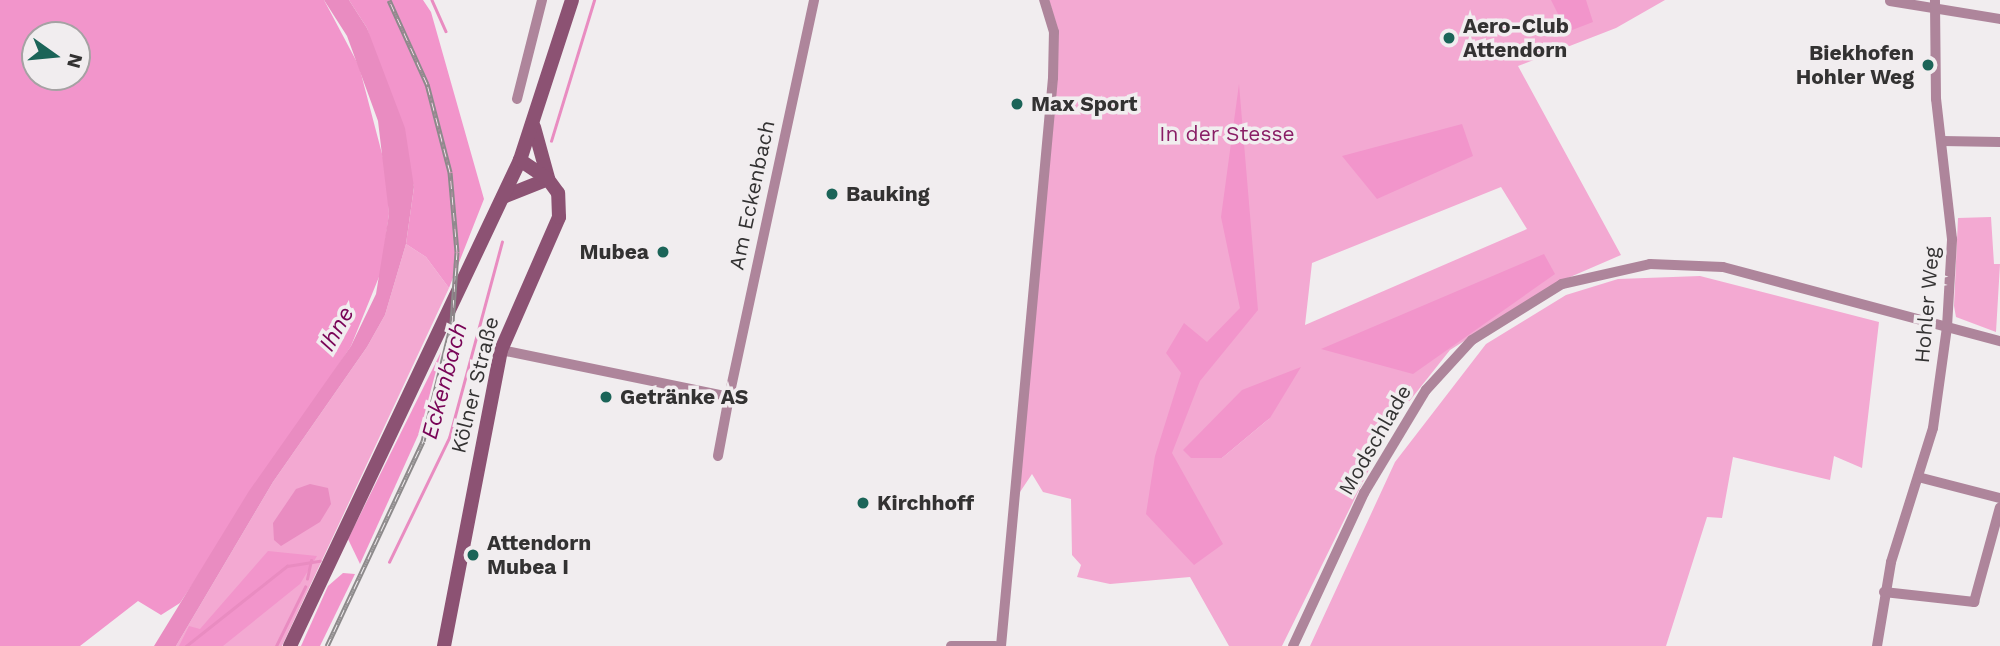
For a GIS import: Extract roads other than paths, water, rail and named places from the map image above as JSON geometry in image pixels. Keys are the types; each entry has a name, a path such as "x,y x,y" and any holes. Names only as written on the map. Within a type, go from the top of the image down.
{"main road":[{"path":"290,646 520,160 572,0"},
{"name":"Kölner Straße","path":"444,646 501,349 559,217 558,193 548,179 533,126"},
{"path":"520,160 548,179"},
{"path":"503,197 548,179"}],"street":[{"path":"517,99 542,0"},
{"name":"Am Eckenbach","path":"718,456 814,0"},
{"path":"1001,646 1053,78 1054,32 1044,0"},
{"path":"1890,1 1935,3 1999,16"},
{"name":"Hohler Weg","path":"1877,646 1884,592 1933,428 1947,327 1952,239 1942,141 1935,3"},
{"path":"1942,141 2000,142"},
{"name":"Modschlade","path":"1293,646 1403,422 1462,350 1528,300 1600,272 1696,264 2000,341"},
{"path":"501,349 729,397"},
{"path":"1918,477 2000,498"},
{"path":"1884,592 1974,602 2000,507"},
{"path":"951,646 995,646"}],"waterway":[{"path":"432,0 446,31"},
{"name":"Eckenbach","path":"551,141 594,0"},
{"name":"Eckenbach","path":"389,562 449,438 502,242"},
{"path":"307,579 311,560"},
{"name":"Eckenbach","path":"186,646 287,566 320,561"},
{"path":"276,646 305,587"}],"railway":[{"path":"327,646 423,441 452,323 457,252 450,172 427,84 389,0"}],"place":[{"name":"Aero-Club Attendorn","path":"1449,38"},
{"name":"Biekhofen Hohler Weg","path":"1928,65"},
{"name":"Max Sport","path":"1017,104"},
{"name":"Bauking","path":"832,194"},
{"name":"Mubea","path":"663,252"},
{"name":"Getränke AS","path":"606,397"},
{"name":"Kirchhoff","path":"863,503"},
{"name":"Attendorn Mubea I","path":"473,555"}],"park label":[{"name":"In der Stesse","path":"1227,134"}],"water label":[{"name":"Ihne","path":"337,329"}]}
